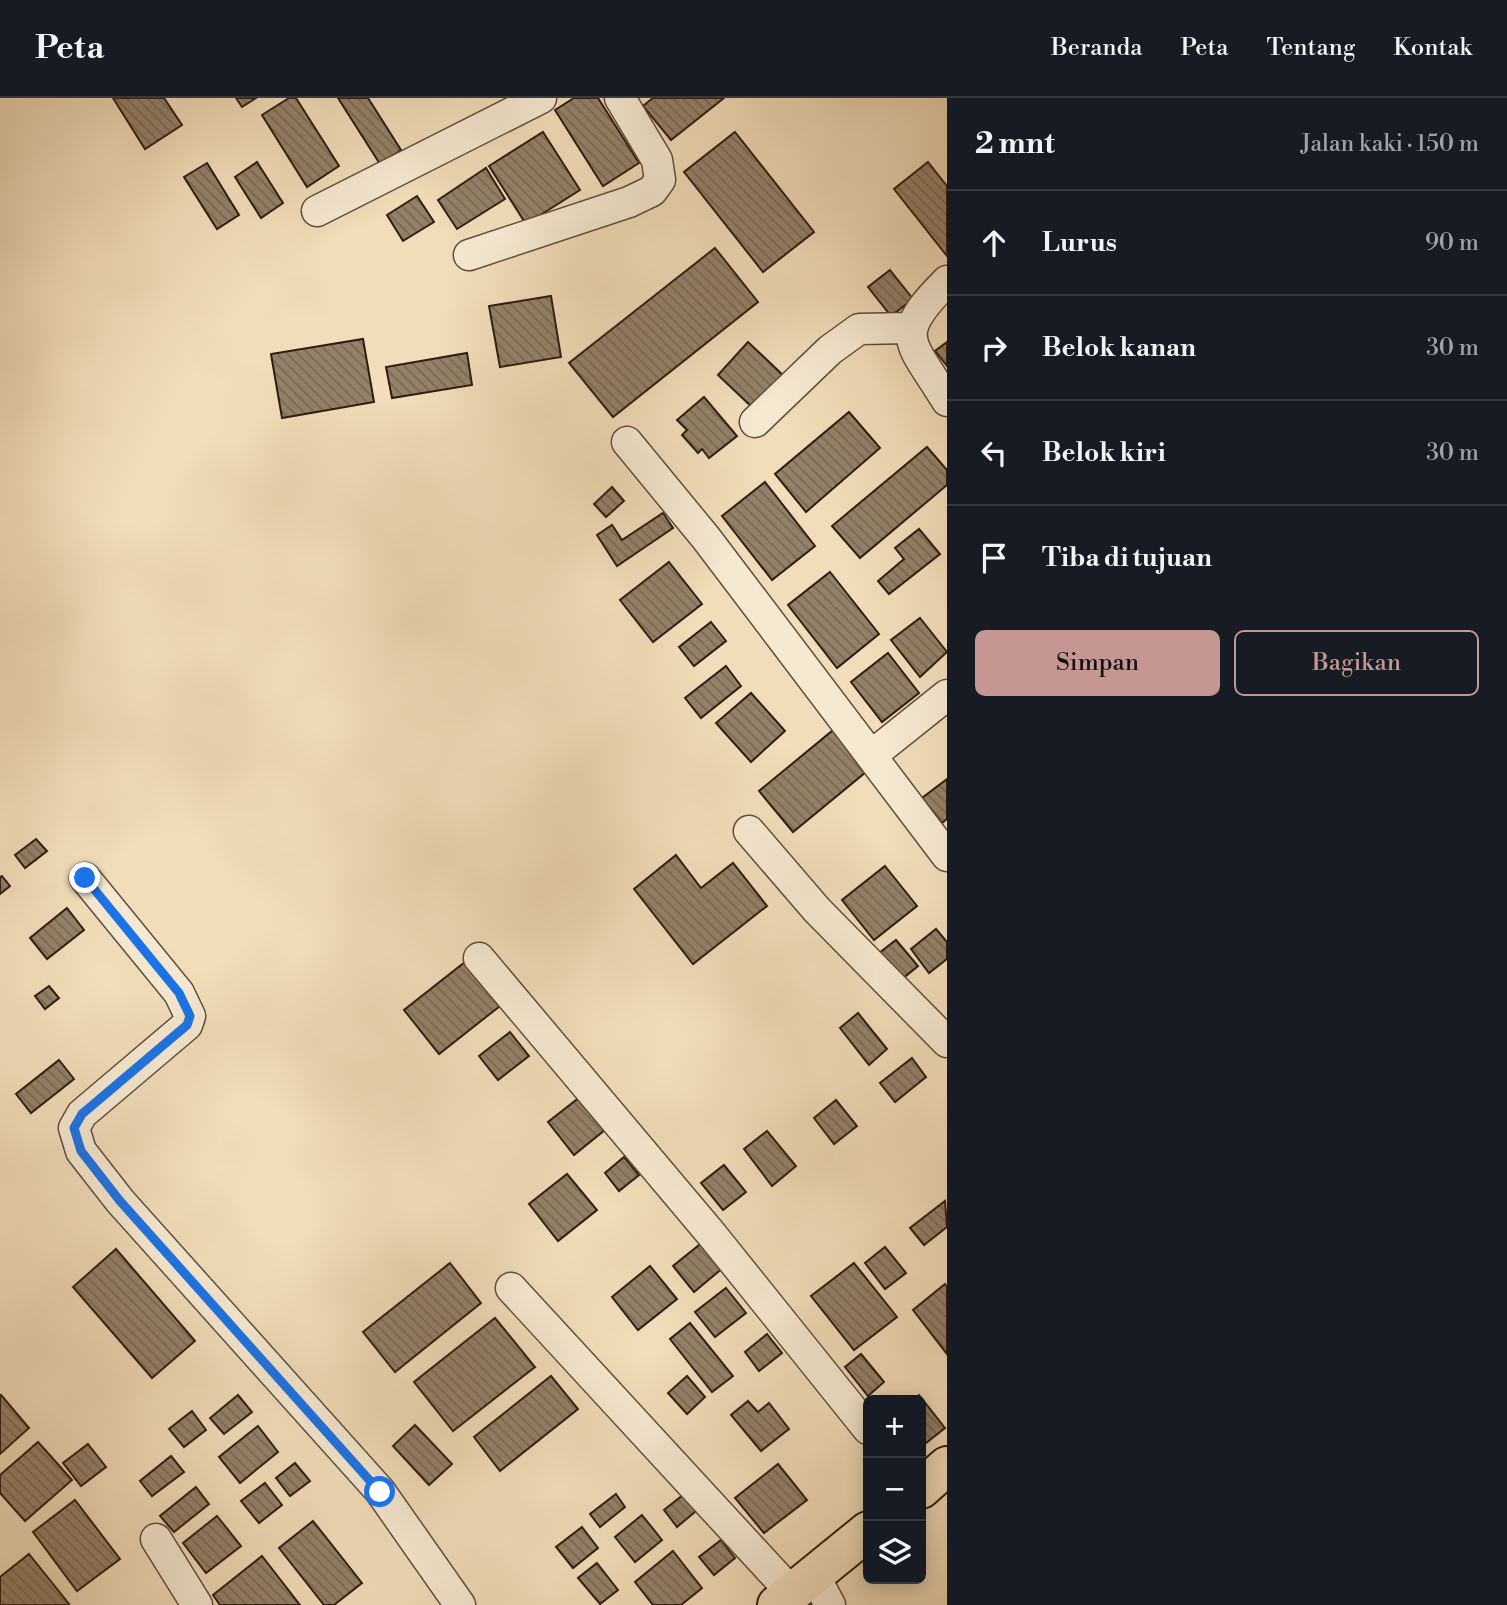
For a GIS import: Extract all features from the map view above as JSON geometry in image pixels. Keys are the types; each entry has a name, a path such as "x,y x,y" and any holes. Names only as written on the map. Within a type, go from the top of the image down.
{"main road":[{"path":"926,1485 947,1466"},
{"path":"803,1594 863,1536"}],"street":[{"path":"317,211 541,98"},
{"path":"469,255 629,202 652,191 660,180 657,160 620,98"},
{"path":"947,281 919,309 911,328 913,344 947,401"},
{"path":"755,422 830,350 859,329 911,328"},
{"path":"627,442 706,538 947,856"},
{"path":"872,755 947,695"},
{"path":"749,831 817,911 947,1042"},
{"path":"85,878 179,993 190,1016 187,1025 82,1114 74,1128 81,1151 120,1201 380,1492 460,1605"},
{"path":"479,958 713,1236 863,1423"},
{"path":"511,1288 803,1594"},
{"path":"156,1539 197,1605"}],"building":[{"path":"113,98 164,98 182,125 145,149"},
{"path":"236,98 256,98 242,107"},
{"path":"289,98 296,98 339,166 307,187 262,115"},
{"path":"338,98 368,98 401,150 380,164"},
{"path":"574,98 598,98 639,163 603,186 555,110"},
{"path":"653,98 724,98 671,140 643,106"},
{"path":"543,132 580,190 526,224 489,166"},
{"path":"735,132 814,232 763,272 684,172"},
{"path":"257,162 283,203 261,218 235,177"},
{"path":"928,162 947,186 947,256 894,189"},
{"path":"207,163 239,215 217,229 184,177"},
{"path":"486,168 505,199 457,229 438,200"},
{"path":"417,196 434,222 403,241 387,215"},
{"path":"715,248 758,302 613,417 569,363"},
{"path":"890,270 913,299 891,316 868,287"},
{"path":"551,296 561,357 500,367 489,306"},
{"path":"363,339 374,402 282,418 271,354"},
{"path":"748,342 785,377 754,409 718,375"},
{"path":"947,342 947,366 935,351"},
{"path":"467,353 472,385 392,398 386,367"},
{"path":"704,397 737,436 709,458 702,449 698,453 682,435 687,430 677,420"},
{"path":"849,412 880,448 806,512 775,474"},
{"path":"927,447 947,470 947,485 860,558 832,526"},
{"path":"765,482 815,546 772,580 722,516"},
{"path":"612,487 624,501 606,517 594,504"},
{"path":"663,513 673,528 617,566 597,535 612,525 622,540"},
{"path":"919,529 940,554 889,594 878,581 904,559 895,548"},
{"path":"669,562 702,604 653,642 620,600"},
{"path":"830,572 879,634 837,668 788,605"},
{"path":"920,618 947,652 920,677 891,640"},
{"path":"711,622 726,641 694,666 679,647"},
{"path":"888,653 919,693 882,722 851,682"},
{"path":"726,666 741,686 701,718 685,698"},
{"path":"751,693 785,731 751,762 716,723"},
{"path":"838,726 872,767 793,832 759,791"},
{"path":"947,779 947,819 942,823 922,798"},
{"path":"36,839 47,851 25,868 15,855"},
{"path":"676,855 701,888 733,863 767,906 693,964 634,889"},
{"path":"885,866 917,906 874,940 842,900"},
{"path":"0,877 10,886 0,894"},
{"path":"67,908 84,930 47,959 30,938"},
{"path":"936,929 947,942 947,959 929,973 911,949"},
{"path":"896,940 918,966 896,984 874,957"},
{"path":"465,962 500,1006 439,1054 404,1010"},
{"path":"49,986 59,998 45,1009 35,996"},
{"path":"858,1013 887,1049 869,1065 840,1028"},
{"path":"510,1032 529,1056 498,1080 479,1056"},
{"path":"912,1058 926,1077 895,1102 880,1083"},
{"path":"59,1060 74,1079 31,1113 16,1094"},
{"path":"580,1097 606,1129 574,1155 548,1122"},
{"path":"836,1100 857,1126 834,1144 814,1118"},
{"path":"767,1131 796,1166 772,1186 744,1149"},
{"path":"624,1157 639,1175 619,1191 605,1173"},
{"path":"724,1165 746,1192 723,1210 701,1183"},
{"path":"567,1174 597,1210 558,1241 529,1204"},
{"path":"945,1201 947,1227 924,1245 910,1228"},
{"path":"704,1241 724,1267 694,1292 673,1266"},
{"path":"885,1247 906,1273 885,1289 865,1263"},
{"path":"116,1249 195,1341 152,1378 73,1287"},
{"path":"450,1263 481,1303 395,1372 363,1332"},
{"path":"854,1263 897,1317 854,1350 811,1296"},
{"path":"650,1266 677,1299 638,1330 612,1297"},
{"path":"945,1284 947,1287 947,1354 913,1310"},
{"path":"726,1288 746,1313 715,1337 695,1312"},
{"path":"495,1318 535,1367 453,1431 414,1382"},
{"path":"690,1323 733,1376 712,1392 670,1339"},
{"path":"767,1334 782,1353 759,1371 745,1352"},
{"path":"861,1354 884,1382 867,1395 845,1367"},
{"path":"551,1376 578,1409 500,1471 474,1437"},
{"path":"687,1376 705,1397 687,1414 668,1393"},
{"path":"238,1395 252,1412 224,1434 210,1418"},
{"path":"0,1396 29,1428 0,1454"},
{"path":"748,1401 758,1412 769,1403 789,1429 761,1451 731,1415"},
{"path":"926,1404 945,1428 926,1443"},
{"path":"192,1411 206,1430 184,1447 169,1429"},
{"path":"415,1425 452,1464 429,1485 393,1446"},
{"path":"258,1426 278,1452 240,1483 219,1457"},
{"path":"38,1442 72,1480 25,1521 0,1493 0,1475"},
{"path":"88,1444 106,1467 81,1486 63,1463"},
{"path":"171,1456 184,1472 152,1496 140,1481"},
{"path":"295,1463 310,1481 290,1496 276,1478"},
{"path":"778,1464 807,1500 764,1533 735,1498"},
{"path":"265,1483 282,1505 259,1523 241,1501"},
{"path":"196,1487 209,1504 174,1532 160,1516"},
{"path":"616,1494 625,1507 600,1527 590,1514"},
{"path":"683,1495 696,1511 677,1527 664,1510"},
{"path":"75,1500 120,1559 77,1591 33,1532"},
{"path":"642,1515 662,1540 635,1562 615,1537"},
{"path":"217,1516 241,1546 206,1573 183,1543"},
{"path":"313,1521 362,1583 334,1605 324,1605 279,1548"},
{"path":"582,1527 598,1548 573,1568 556,1547"},
{"path":"721,1540 735,1558 714,1575 699,1557"},
{"path":"673,1551 702,1588 681,1605 653,1605 635,1582"},
{"path":"29,1554 69,1604 0,1605 0,1577"},
{"path":"262,1556 300,1605 220,1605 213,1595"},
{"path":"597,1563 618,1590 600,1604 578,1578"}],"route":[{"path":"85,878 179,993 190,1016 187,1025 82,1114 74,1128 81,1151 120,1201 380,1492"}]}
